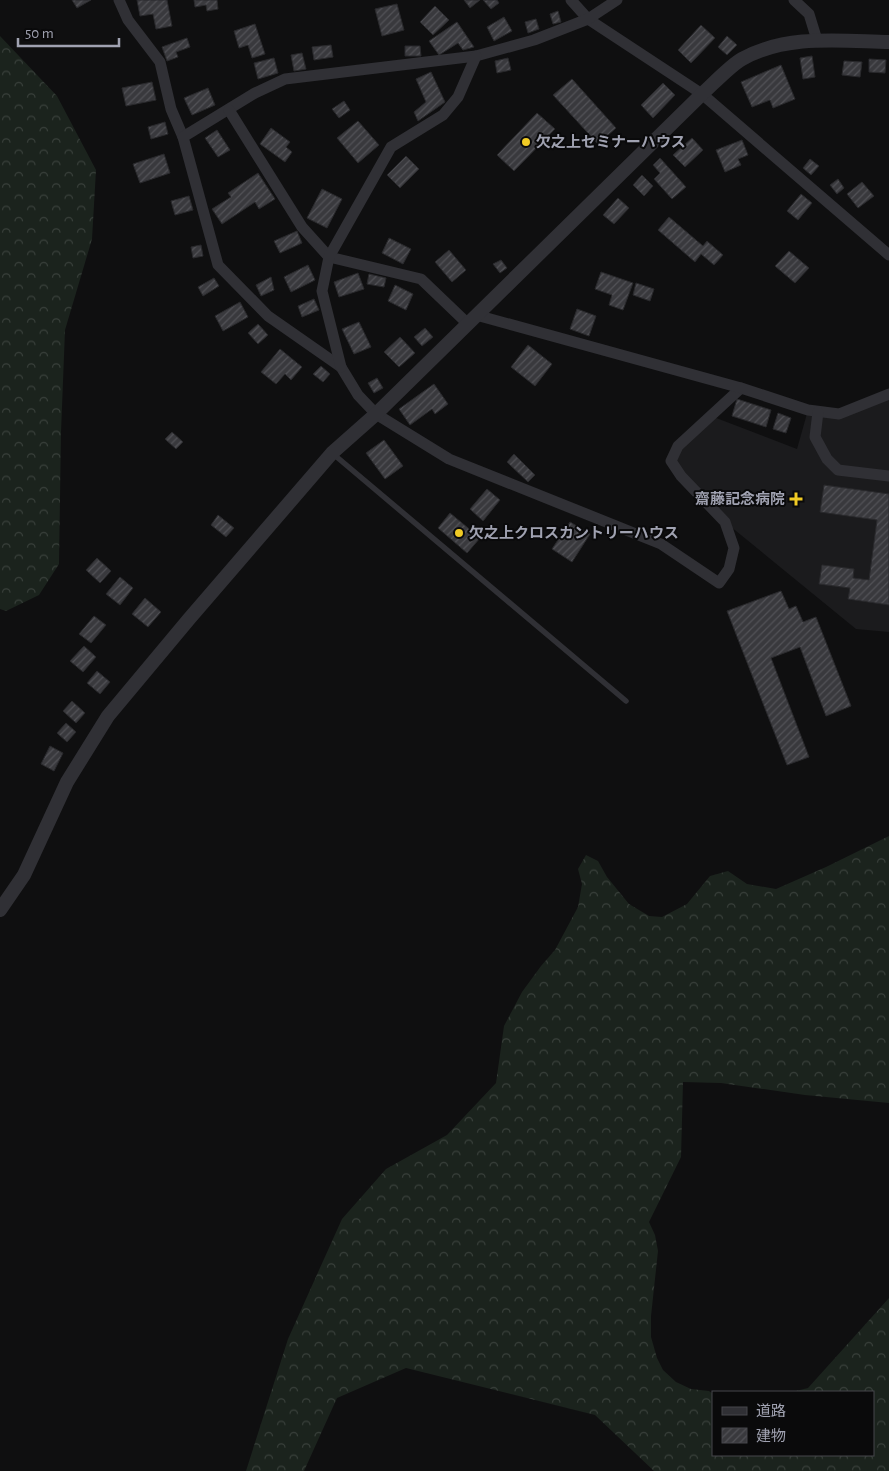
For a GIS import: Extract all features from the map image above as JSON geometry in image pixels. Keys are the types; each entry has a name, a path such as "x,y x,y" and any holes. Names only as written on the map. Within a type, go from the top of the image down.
{"street":[{"path":"119,0 128,20 160,62 171,108 183,137 218,265 268,316 341,367"},
{"path":"571,0 588,19 702,94 889,255"},
{"path":"183,137 255,93 285,79 476,56 534,40 588,19 616,0"},
{"path":"794,0 808,14 817,40"},
{"path":"0,910 24,875 67,782 108,716 332,453 376,414 702,94 741,59 777,44 817,40 889,42"},
{"path":"476,56 458,97 443,115 391,147 329,257 322,291 341,367 358,395 376,414 449,459 661,544 719,583 729,568 734,548 725,522 681,476 671,461 678,446 741,388"},
{"path":"229,110 302,227 329,257 421,279 472,319 741,388 818,412 839,414 889,394"},
{"path":"818,412 815,437 827,460 838,470 889,476"}],"lane":[{"path":"332,453 626,701"}],"shaded area":[{"name":"齋藤記念病院","path":"889,394 889,632 856,629 725,522 671,461 711,416 797,449 808,410 839,414"}],"green space":[{"path":"0,36 57,96 96,170 92,239 65,330 59,564 39,595 6,611 0,609"},
{"path":"889,836 889,1103 805,1095 721,1083 683,1082 681,1157 649,1222 655,1235 658,1251 651,1316 651,1337 657,1358 663,1370 676,1382 691,1389 709,1391 712,1393 712,1456 874,1456 874,1391 796,1391 808,1388 889,1298 889,1471 654,1471 595,1415 406,1368 337,1398 304,1471 246,1471 288,1339 342,1219 386,1169 447,1135 496,1083 504,1026 522,992 555,950 578,907 582,884 578,869 586,855 598,861 607,877 629,904 649,916 662,917 687,904 710,876 728,871 747,884 776,889"}],"building":[{"path":"72,0 91,0 77,8"},
{"path":"137,0 167,0 172,26 156,29 153,14 140,16"},
{"path":"194,0 217,0 218,9 207,11 206,5 195,7"},
{"path":"464,0 480,0 470,8"},
{"path":"483,0 497,0 499,3 491,9"},
{"path":"397,4 404,30 382,36 375,9"},
{"path":"435,6 449,20 433,35 420,22"},
{"path":"558,11 561,22 553,24 550,14"},
{"path":"504,17 512,31 494,41 487,27"},
{"path":"536,19 539,29 528,33 525,22"},
{"path":"457,22 474,47 463,50 458,43 439,55 429,41"},
{"path":"255,24 265,54 252,58 248,45 239,48 234,31"},
{"path":"701,25 715,38 691,63 678,50"},
{"path":"727,36 737,45 727,55 718,47"},
{"path":"187,38 190,47 176,52 178,57 167,61 162,47"},
{"path":"331,45 333,57 314,60 312,47"},
{"path":"405,46 420,46 421,56 405,56"},
{"path":"302,53 306,69 294,71 291,55"},
{"path":"812,56 815,77 803,79 800,58"},
{"path":"274,58 278,73 258,79 254,63"},
{"path":"508,58 511,70 497,73 495,61"},
{"path":"869,59 886,60 885,73 869,72"},
{"path":"844,61 862,62 860,77 842,75"},
{"path":"781,65 795,99 773,108 770,100 752,107 741,82"},
{"path":"431,72 445,102 418,121 414,112 426,102 416,79"},
{"path":"572,79 616,128 598,144 553,95"},
{"path":"152,82 156,100 126,106 122,88"},
{"path":"663,83 675,95 653,118 641,105"},
{"path":"208,88 215,105 192,115 184,98"},
{"path":"344,101 350,110 339,118 332,109"},
{"name":"欠之上セミナーハウス","path":"537,113 555,129 514,171 497,155"},
{"path":"358,121 379,145 358,163 337,138"},
{"path":"165,122 168,134 151,139 148,127"},
{"path":"271,128 290,142 286,147 292,152 285,162 260,144"},
{"path":"217,130 230,150 218,157 205,138"},
{"path":"692,138 703,150 685,167 673,155"},
{"path":"742,140 748,155 738,159 741,165 725,172 716,150"},
{"path":"164,154 170,173 140,183 133,164"},
{"path":"406,156 419,169 400,188 387,175"},
{"path":"660,158 686,187 672,199 654,179 660,173 653,165"},
{"path":"810,159 819,166 811,175 803,168"},
{"path":"258,173 275,199 259,209 255,202 222,224 212,209 231,197 228,193"},
{"path":"642,175 653,186 644,196 633,185"},
{"path":"838,179 844,188 837,194 830,185"},
{"path":"862,182 874,196 858,208 847,194"},
{"path":"322,189 342,199 327,228 307,218"},
{"path":"801,194 812,203 798,220 787,211"},
{"path":"189,196 193,210 175,215 171,201"},
{"path":"618,198 629,208 614,224 603,215"},
{"path":"669,217 703,246 707,241 723,255 714,265 701,254 695,262 658,230"},
{"path":"297,231 302,243 280,253 274,241"},
{"path":"389,238 411,249 403,264 382,253"},
{"path":"201,245 203,256 193,258 191,247"},
{"path":"449,250 466,270 452,282 435,262"},
{"path":"789,251 809,268 795,283 775,266"},
{"path":"501,260 507,268 500,273 493,264"},
{"path":"308,265 315,280 291,292 284,277"},
{"path":"601,272 633,283 623,310 609,305 612,295 595,289"},
{"path":"358,273 364,289 339,297 334,282"},
{"path":"369,274 386,278 384,287 367,284"},
{"path":"271,277 274,290 261,296 256,285"},
{"path":"214,278 219,286 203,296 198,287"},
{"path":"636,283 654,289 650,301 633,295"},
{"path":"395,285 413,294 406,310 388,301"},
{"path":"314,299 319,310 302,317 298,306"},
{"path":"240,302 248,317 223,331 215,316"},
{"path":"577,309 596,316 589,336 570,329"},
{"path":"359,322 371,347 354,354 342,329"},
{"path":"258,324 268,335 258,344 248,333"},
{"path":"425,328 433,337 422,346 414,337"},
{"path":"400,337 415,353 399,367 384,352"},
{"path":"528,345 552,364 535,386 511,367"},
{"path":"280,349 302,367 291,380 285,374 276,384 261,372"},
{"path":"321,366 330,374 323,382 313,374"},
{"path":"377,378 383,388 374,393 368,383"},
{"path":"434,384 448,404 435,414 432,409 410,425 399,409"},
{"path":"737,399 771,410 766,427 732,416"},
{"path":"778,413 791,418 786,433 773,429"},
{"path":"172,432 183,442 176,449 165,439"},
{"path":"384,440 403,466 385,479 366,453"},
{"path":"514,454 535,475 528,482 507,462"},
{"path":"824,485 889,494 889,605 848,599 850,588 819,584 822,565 854,569 853,578 869,580 877,520 820,512"},
{"path":"487,489 500,500 483,521 470,509"},
{"name":"欠之上クロスカントリーハウス","path":"450,513 480,538 467,553 438,528"},
{"path":"218,515 234,528 226,537 211,525"},
{"path":"570,522 590,534 572,562 552,549"},
{"path":"97,558 111,571 100,583 86,570"},
{"path":"120,577 133,588 120,605 106,594"},
{"path":"781,591 789,609 796,606 803,622 816,617 851,706 826,716 800,647 771,658 809,757 787,765 727,611"},
{"path":"145,598 161,612 148,627 132,614"},
{"path":"94,616 106,625 91,643 79,634"},
{"path":"84,646 96,657 83,672 70,661"},
{"path":"97,671 110,682 100,694 87,683"},
{"path":"72,701 85,713 76,723 63,711"},
{"path":"66,723 76,732 67,742 57,733"},
{"path":"50,746 63,753 54,771 41,764"}],"place":[{"name":"欠之上セミナーハウス","path":"526,142"},
{"name":"齋藤記念病院","path":"796,499"},
{"name":"欠之上クロスカントリーハウス","path":"459,533"}]}
